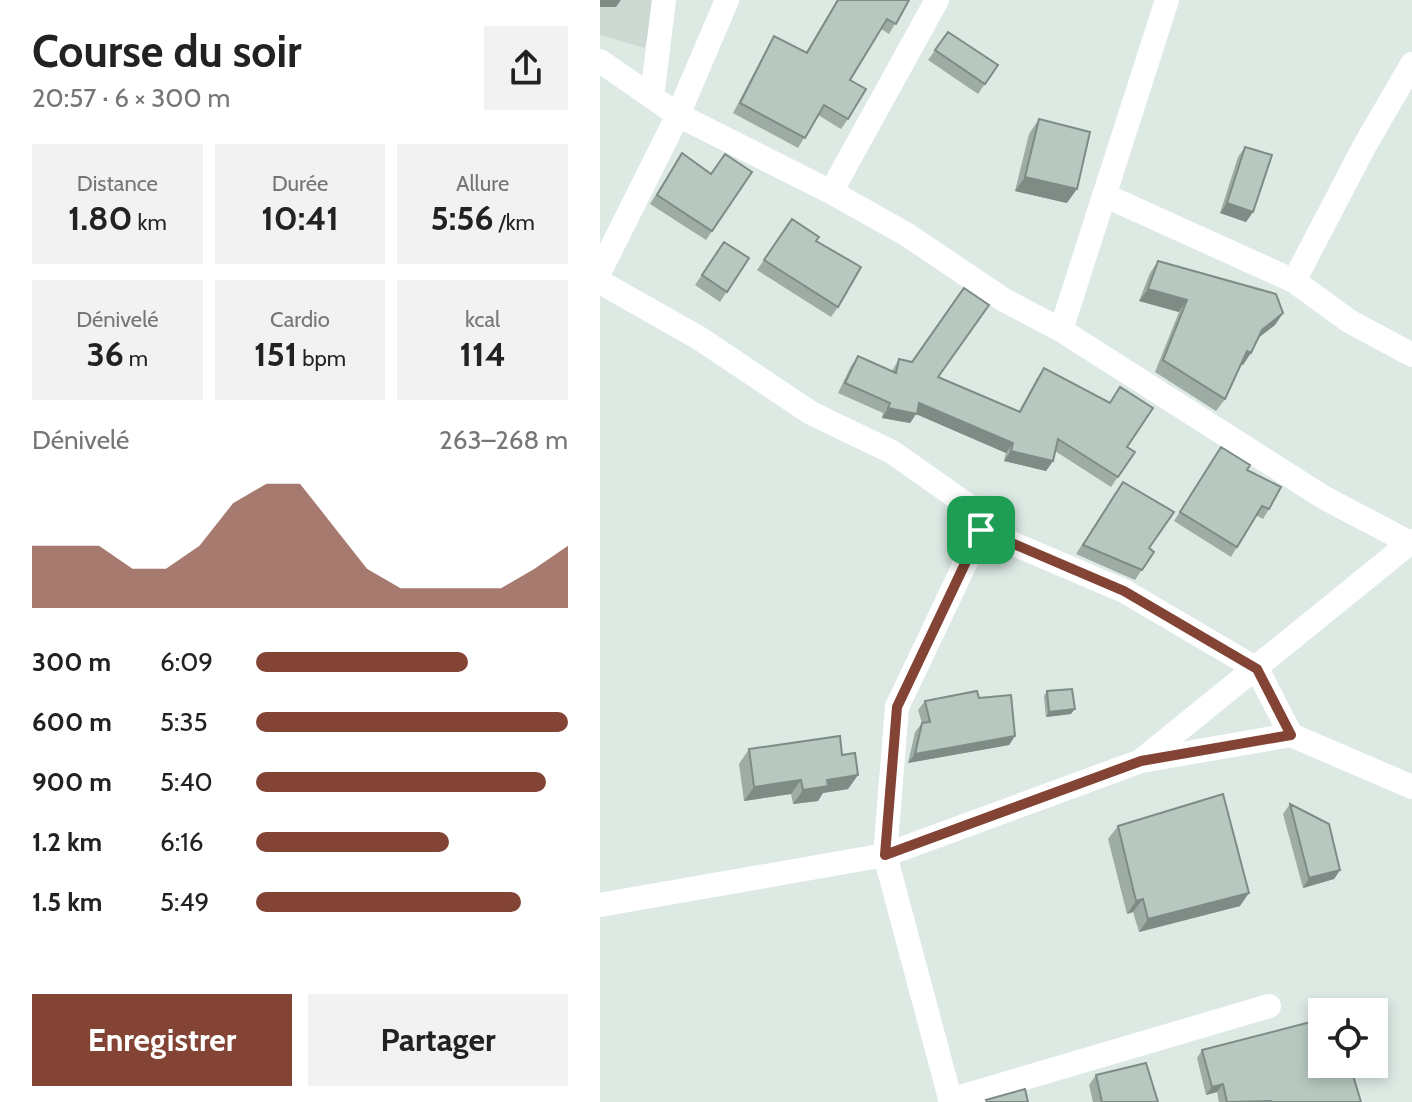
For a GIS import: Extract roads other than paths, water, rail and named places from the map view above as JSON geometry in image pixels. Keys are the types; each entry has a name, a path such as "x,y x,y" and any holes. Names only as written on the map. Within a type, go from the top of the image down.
{"street":[{"path":"652,97 664,0"},
{"path":"600,271 678,115 727,0"},
{"path":"831,192 937,0"},
{"path":"1061,330 1167,0"},
{"path":"600,61 678,115 831,192 906,234 1004,300 1061,330 1323,497 1411,542 1141,761"},
{"path":"1294,281 1365,145 1412,64"},
{"path":"1104,195 1294,281 1349,321 1412,355"},
{"path":"600,282 655,311 811,413 892,452 966,504 981,530 1124,591 1257,669 1291,735"},
{"path":"981,530 897,707 885,855 951,1101 1269,1006"},
{"path":"600,905 885,855 1141,761 1291,735 1412,787"}]}
